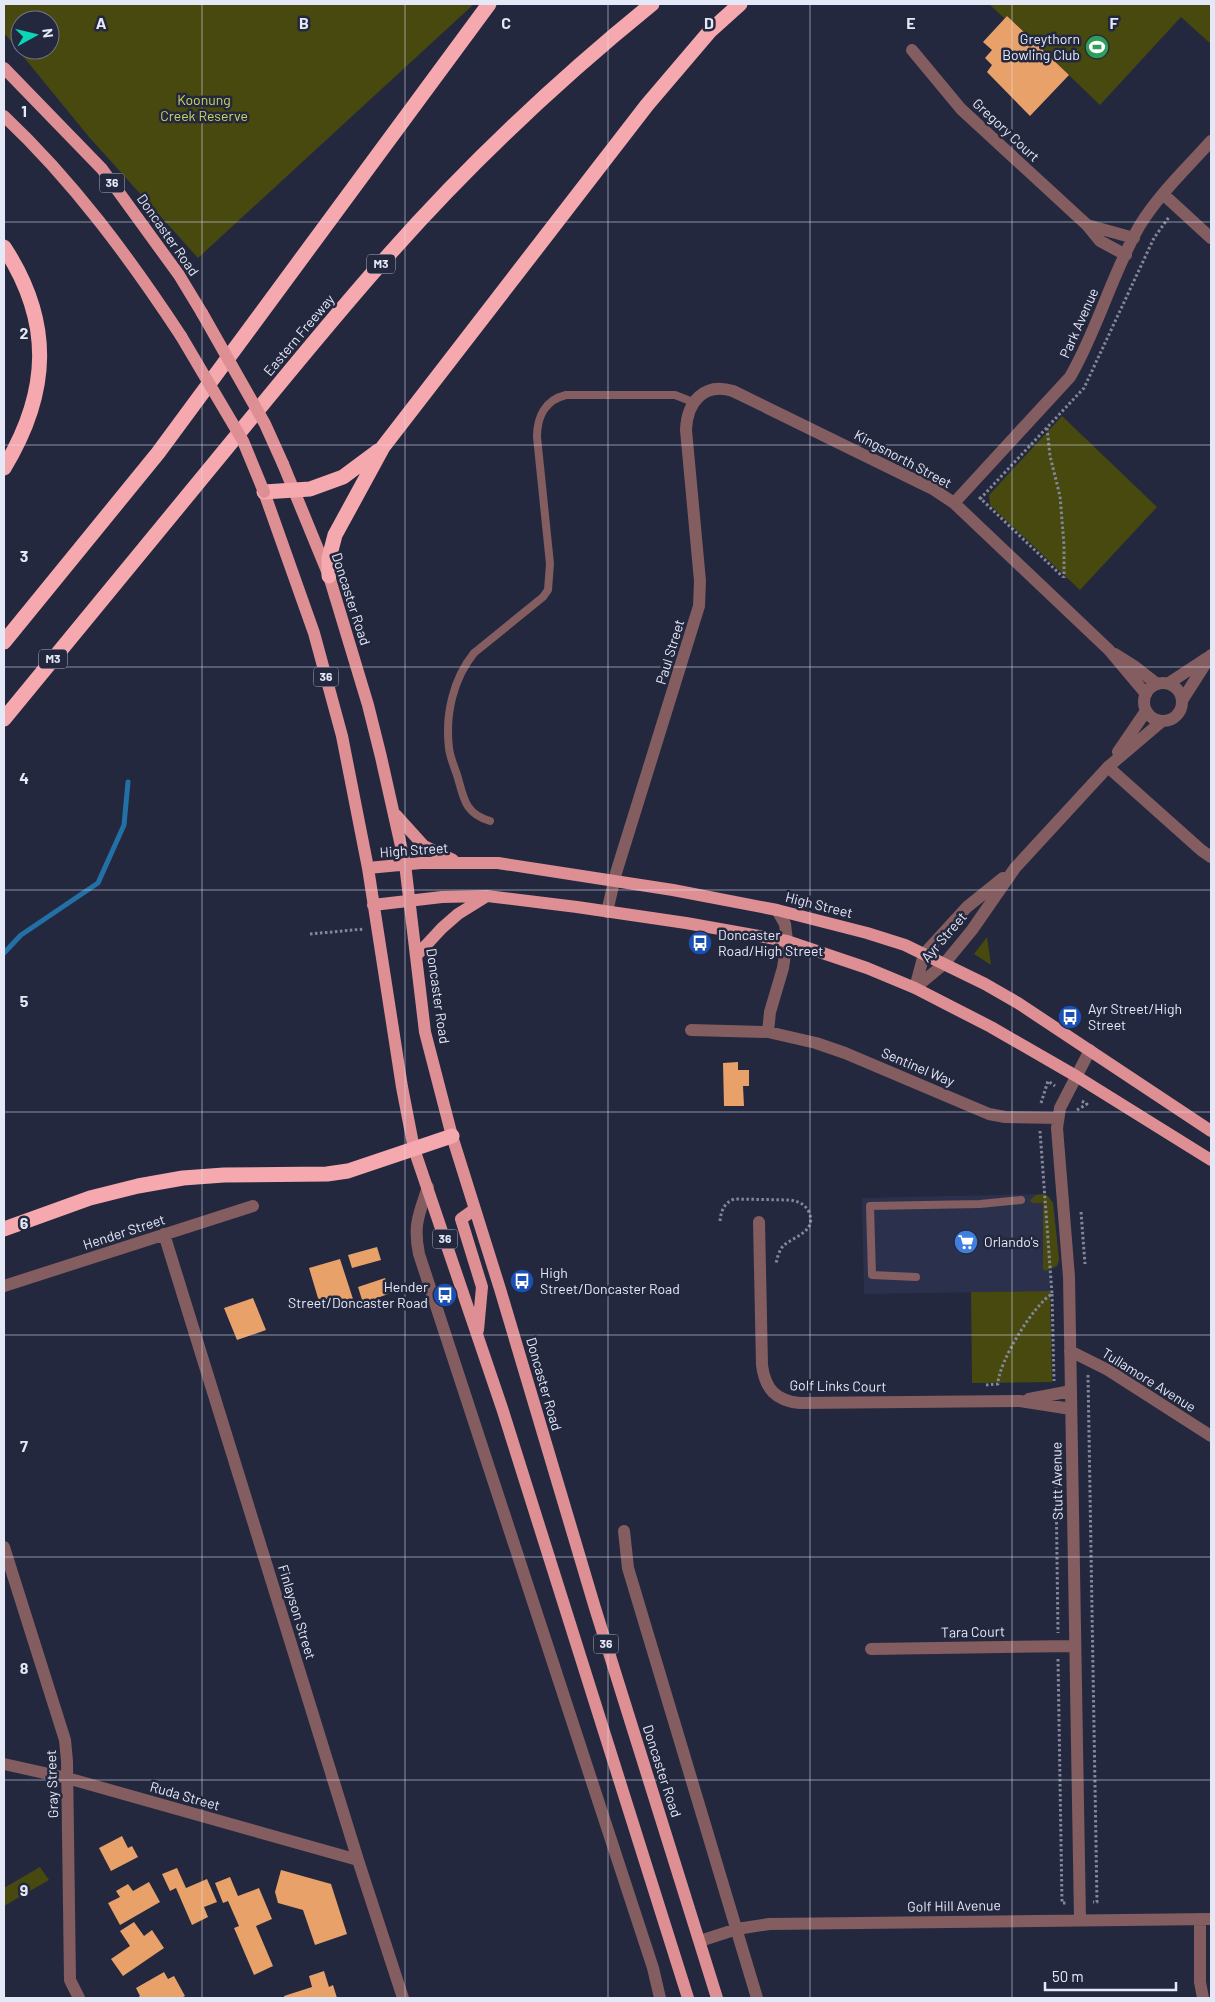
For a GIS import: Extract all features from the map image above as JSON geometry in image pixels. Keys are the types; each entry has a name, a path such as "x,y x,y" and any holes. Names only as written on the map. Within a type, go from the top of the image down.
{"highway":[{"path":"4,642 158,453 489,4"},
{"name":"Eastern Freeway","path":"4,719 265,401 386,258 450,188 622,28 652,4"},
{"path":"329,576 329,558 335,535 383,447 647,105 710,31 740,4"},
{"path":"4,247 19,271 33,310 39,338 40,376 34,402 19,442 4,468"},
{"path":"264,492 310,489 343,477 383,447"},
{"path":"4,1229 90,1198 138,1186 183,1178 224,1175 327,1174 348,1171 452,1136"}],"main road":[{"name":"Doncaster Road","path":"4,68 102,169 179,276 266,424 329,576 368,705 394,813 405,864 425,1032 452,1136 476,1209 594,1608 717,1998"},
{"name":"36","path":"4,116 73,187 152,290 242,441 286,549 317,643 342,736 368,868 402,1087 414,1149 478,1335 688,1998"},
{"path":"394,813 424,846 457,862"},
{"name":"High Street","path":"368,868 405,864 498,863 673,890 777,910 867,933 905,945 1018,1003 1211,1131"},
{"path":"416,956 458,914 487,896"},
{"path":"373,905 442,897 487,896 686,923 787,942 867,968 915,988 991,1027 1076,1076 1211,1160"},
{"path":"476,1209 461,1219 482,1287 478,1335"}],"street":[{"name":"Gregory Court","path":"912,50 961,109 1087,225 1100,241 1126,254"},
{"name":"Park Avenue","path":"954,503 1070,377 1126,254 1150,210 1211,141"},
{"path":"1163,194 1211,238"},
{"name":"Gregory Court","path":"1087,225 1134,238"},
{"name":"Kingsnorth Street","path":"696,399 712,389 726,388 734,390 933,489 954,503 1109,650 1146,694"},
{"name":"Paul Street","path":"607,912 614,881 699,606 700,581 686,430 689,411 696,399"},
{"name":"Kingsnorth Street","path":"1109,650 1163,684"},
{"path":"1163,684 1178,689 1183,700 1183,706 1173,720 1161,722 1150,716 1146,711 1144,700 1146,694 1152,686 1163,684 1211,655 1183,700"},
{"name":"Ayr Street","path":"1108,767 1146,711"},
{"name":"Ayr Street","path":"915,988 944,964 972,930 1015,868 1108,767 1161,722"},
{"path":"1108,767 1211,857"},
{"name":"Ayr Street","path":"915,988 924,954 966,907 1015,868"},
{"path":"768,1032 770,1012 783,968 787,942 785,924 777,910"},
{"name":"Sentinel Way","path":"690,1030 768,1032 816,1043 845,1053 989,1114 1005,1117 1058,1118"},
{"name":"Stutt Avenue","path":"1080,1919 1068,1258 1059,1169 1058,1118 1067,1093 1090,1050"},
{"path":"428,1187 416,1224 415,1237 419,1254 653,1968 660,1998"},
{"name":"Hender Street","path":"4,1286 253,1206"},
{"name":"Golf Links Court","path":"760,1222 762,1365 766,1383 775,1396 782,1400 800,1403 1020,1401 1071,1409"},
{"name":"Finlayson Street","path":"164,1234 358,1860 403,1998"},
{"name":"Tullamore Avenue","path":"1070,1352 1108,1370 1211,1436"},
{"name":"Golf Links Court","path":"1020,1401 1071,1390"},
{"name":"Doncaster Road","path":"624,1531 628,1568 757,1998"},
{"name":"Gray Street","path":"4,1547 65,1740 70,1980 79,1998"},
{"name":"Tara Court","path":"871,1649 1075,1646"},
{"name":"Ruda Street","path":"4,1764 67,1778 358,1860"},
{"path":"1203,1998 1200,1982 1205,1919"},
{"name":"Golf Hill Avenue","path":"700,1941 737,1930 769,1924 1205,1919"}],"lane":[{"path":"490,821 478,818 470,810 463,796 449,748 451,703 456,682 465,664 474,653 543,597 548,590 550,564 537,438 540,418 548,402 556,397 566,395 675,395 696,399"},
{"path":"916,1277 872,1275 870,1206 980,1204 1021,1200"}],"path":[{"path":"970,486 980,499 1064,578 1064,545 1060,496 1050,456 1047,427 980,499"},
{"path":"1054,1394 1052,1294 1046,1199 1040,1152 1040,1108 1048,1082 1086,1104 1075,1112"},
{"path":"720,1221 723,1208 734,1199 790,1200 798,1201 804,1206 810,1216 809,1227 784,1245 776,1261 776,1270"},
{"path":"1080,1208 1085,1273"},
{"path":"978,1385 998,1384 999,1372 1012,1345 1039,1304 1052,1294"},
{"path":"1056,1476 1062,1903 1097,1902 1088,1359"}],"shaded area":[{"path":"1040,1194 1048,1196 1054,1207 1059,1263 1050,1271 1050,1291 864,1294 862,1198"}],"green space":[{"name":"Koonung Creek Reserve","path":"4,4 474,4 198,258 89,137 26,60 60,60 60,10 10,10 10,40 4,33"},
{"name":"Greythorn Bowling Club","path":"989,4 1211,4 1211,44 1181,17 1100,105 1007,16 1005,19"},
{"path":"1062,416 1157,507 1080,590 990,505 989,495"},
{"path":"987,937 991,965 974,954"},
{"path":"1044,1194 1053,1203 1059,1259 1057,1266 1045,1271 1043,1269 1043,1203 1032,1203 1030,1200 1036,1195"},
{"path":"1050,1291 1052,1382 972,1383 971,1292"},
{"path":"40,1867 49,1880 4,1906 4,1888"}],"building":[{"path":"1007,16 1069,75 1030,116 987,72 992,65 985,58 992,50 983,42"},
{"path":"738,1062 738,1070 749,1070 749,1086 743,1086 744,1106 724,1106 723,1063"},
{"path":"377,1247 381,1260 352,1268 348,1255"},
{"path":"340,1259 353,1299 321,1308 309,1268"},
{"path":"385,1278 391,1293 363,1303 358,1287"},
{"path":"253,1298 266,1330 237,1340 224,1308"},
{"path":"122,1836 128,1848 132,1846 138,1857 111,1871 99,1848"},
{"path":"177,1868 186,1888 207,1879 217,1902 204,1907 208,1917 192,1925 176,1888 170,1891 162,1874"},
{"path":"281,1870 331,1884 347,1934 315,1945 303,1910 278,1903 275,1892"},
{"path":"230,1877 238,1896 259,1888 272,1919 256,1926 273,1966 254,1975 234,1928 239,1926 228,1901 223,1903 215,1883"},
{"path":"149,1882 160,1902 120,1925 108,1903 120,1897 116,1891 128,1884 133,1891"},
{"path":"134,1922 144,1936 152,1930 164,1948 123,1976 111,1959 130,1946 120,1931"},
{"path":"324,1971 329,1987 333,1985 337,1998 285,1998 284,1996 312,1987 309,1976"},
{"path":"164,1972 168,1979 174,1976 185,1996 181,1998 137,1998 140,1996 136,1988"}],"waterway":[{"path":"4,953 21,935 98,883 124,825 128,782"}],"place":[{"name":"Greythorn Bowling Club","path":"1097,47"},
{"name":"Doncaster Road/High Street","path":"700,943"},
{"name":"Ayr Street/High Street","path":"1070,1017"},
{"name":"Orlando's","path":"966,1242"},
{"name":"High Street/Doncaster Road","path":"522,1281"},
{"name":"Hender Street/Doncaster Road","path":"445,1295"}]}
